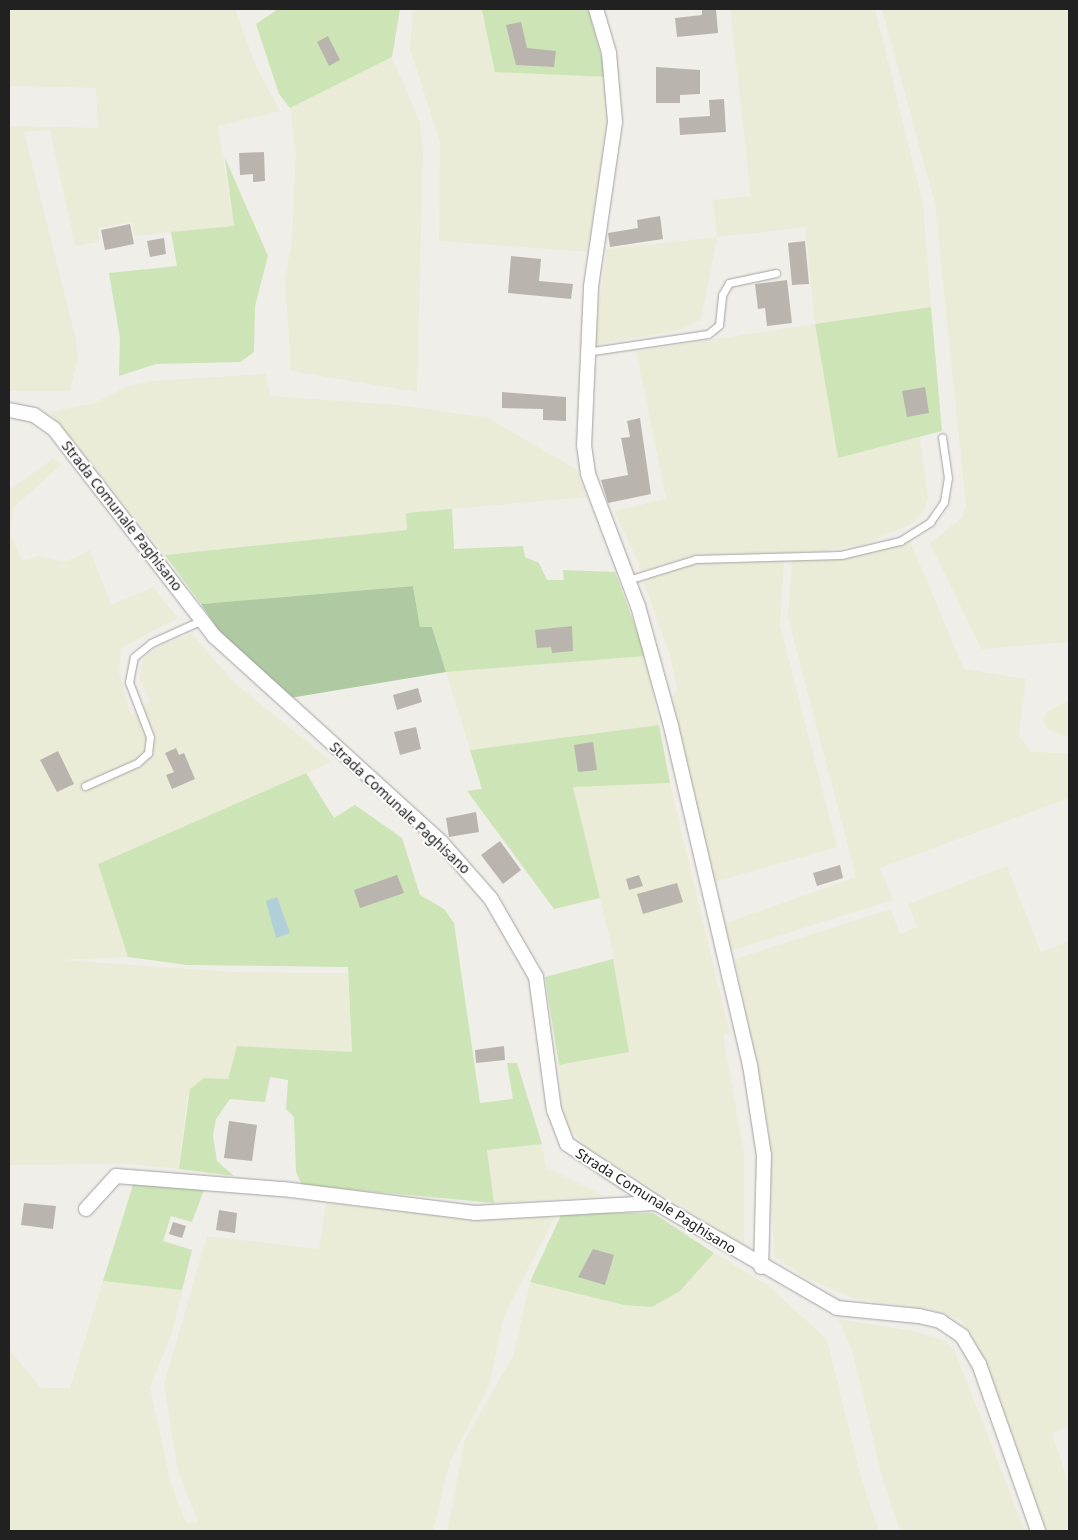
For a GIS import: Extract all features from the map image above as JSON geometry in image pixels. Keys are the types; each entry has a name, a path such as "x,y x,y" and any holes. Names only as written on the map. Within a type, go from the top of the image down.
{"street":[{"path":"596,9 609,53 615,122 586,352 588,474 628,580 671,726 750,1064 764,1155 761,1267"},
{"name":"Strada Comunale Paghisano","path":"9,410 34,415 54,429 202,620 442,843 491,899 536,977 554,1110 567,1144 656,1203 761,1267 837,1308 919,1316 940,1321 962,1336 979,1364 1038,1531"},
{"path":"86,1209 116,1176 283,1189 475,1213 656,1203"}],"lane":[{"path":"586,352 708,334 719,325 722,295 729,283 776,273"},
{"path":"628,580 696,559 841,555 900,540 930,522 944,502 948,478 942,437"},
{"path":"85,786 137,763 148,753 150,737 129,682 134,657 151,643 202,620"}],"green space":[{"path":"9,9 235,9 255,64 280,111 218,126 234,226 134,236 132,222 99,228 99,242 75,246 50,130 24,132 75,336 78,357 70,391 9,391 9,126 98,128 96,88 9,86"},
{"path":"278,9 400,9 392,57 290,108 279,94 256,24"},
{"path":"413,9 486,9 482,10 607,77 610,106 588,252 439,241 440,142 410,49"},
{"path":"588,9 607,77 495,72 482,10"},
{"path":"730,9 875,9 923,203 931,307 815,324 805,227 717,237 713,200 751,196"},
{"path":"882,9 1069,9 1069,642 981,649 930,543 962,518 966,506 935,204"},
{"path":"392,57 419,120 423,152 417,392 291,371 285,279 292,239 296,153 290,108"},
{"path":"225,158 268,256 255,306 254,352 240,362 156,364 119,376 120,338 109,273 177,266 171,232 234,226"},
{"path":"717,237 701,320 680,330 593,345 607,249"},
{"path":"931,307 942,431 838,458 815,324"},
{"path":"815,324 838,458 920,437 928,497 925,509 913,523 866,544 814,552 700,554 642,570 614,511 666,499 636,351"},
{"path":"266,374 270,396 399,405 488,418 576,469 587,497 406,513 408,530 165,555 49,412 95,403 125,387 150,381"},
{"path":"54,458 61,465 14,507 10,533 22,561 38,556 65,562 90,550 111,605 153,587 178,618 121,648 119,672 131,716 150,701 139,679 143,659 159,646 192,634 236,684 332,762 98,864 128,957 63,960 234,972 348,973 352,1053 237,1046 228,1079 204,1078 187,1099 179,1169 128,1164 9,1165 9,490"},
{"path":"452,509 454,549 523,546 525,557 539,563 547,580 564,580 563,570 615,572 646,656 446,672 432,627 420,628 413,586 201,604 165,555 407,530 406,513"},
{"path":"910,541 964,669 1026,679 1019,736 1032,752 1069,753 1069,798 880,868 893,900 730,951 723,924 856,877 788,618 792,560 856,556"},
{"path":"725,559 784,561 780,625 837,847 714,882 671,699 677,689 670,655 643,580 667,570"},
{"path":"413,586 420,627 432,627 446,672 290,698 219,631 201,604"},
{"path":"646,656 659,725 470,750 446,672"},
{"path":"1069,700 1069,737 1048,730 1043,721 1046,712"},
{"path":"659,725 670,783 573,787 600,898 554,909 467,791 482,789 470,750"},
{"path":"306,773 334,818 355,805 402,838 420,895 444,909 454,923 480,1103 513,1099 507,1063 517,1063 542,1144 487,1150 494,1203 302,1185 296,1172 294,1117 286,1109 288,1080 270,1077 265,1102 230,1099 216,1119 213,1135 217,1161 234,1176 179,1169 190,1089 204,1078 228,1079 237,1046 352,1052 348,967 187,965 128,957 98,864"},
{"path":"670,783 730,1034 723,1035 744,1153 744,1245 586,1147 568,1126 562,1107 559,1065 629,1052 610,939 572,786"},
{"path":"1007,866 1041,952 1069,941 1069,1426 1052,1434 1069,1484 1069,1531 1045,1531 985,1361 961,1320 929,1309 855,1299 806,1278 774,1256 769,1132 735,959 891,909 900,934 917,927 908,904"},
{"path":"613,959 629,1052 559,1065 545,977"},
{"path":"542,1144 546,1167 604,1196 494,1203 487,1150"},
{"path":"134,1182 204,1190 192,1222 171,1216 163,1241 192,1250 182,1290 103,1281"},
{"path":"326,1203 488,1220 557,1213 504,1316 489,1387 450,1461 433,1531 9,1531 9,1349 41,1388 70,1388 103,1281 182,1290 173,1330 150,1388 171,1483 186,1523 198,1522 178,1472 164,1384 207,1236 319,1249"},
{"path":"562,1213 653,1213 714,1253 680,1291 652,1307 624,1305 530,1282"},
{"path":"714,1253 766,1284 827,1339 861,1478 879,1531 447,1531 465,1439 513,1356 530,1282 624,1305 652,1307 680,1291"},
{"path":"838,1319 914,1331 945,1341 954,1349 1025,1531 900,1531 882,1477 852,1350"}],"water":[{"path":"277,897 290,933 276,938 266,901"}],"building":[{"path":"702,9 716,9 718,33 677,37 675,18 702,15"},
{"path":"521,22 527,48 556,51 554,67 516,65 506,25"},
{"path":"328,36 340,60 329,66 317,42"},
{"path":"656,67 700,70 700,94 680,95 680,103 656,103"},
{"path":"724,99 726,132 680,135 679,118 710,116 709,100"},
{"path":"264,152 265,181 253,182 253,174 240,175 239,153"},
{"path":"660,216 663,239 610,247 608,233 638,228 637,220"},
{"path":"130,224 134,244 105,250 101,230"},
{"path":"164,238 166,254 150,257 147,241"},
{"path":"805,241 809,284 792,285 788,243"},
{"path":"511,256 541,259 539,281 573,284 571,299 508,293"},
{"path":"787,280 792,323 767,326 765,308 758,309 755,284"},
{"path":"925,387 929,413 907,417 902,391"},
{"path":"502,392 566,397 566,421 543,420 543,409 502,408"},
{"path":"640,418 651,494 608,503 601,480 628,475 621,438 630,437 627,421"},
{"path":"572,626 573,651 552,653 551,647 537,648 535,630"},
{"path":"418,688 422,702 397,710 393,695"},
{"path":"416,727 421,749 400,755 394,732"},
{"path":"593,742 597,770 578,772 574,745"},
{"path":"176,748 179,755 184,753 195,779 172,789 166,775 174,772 165,753"},
{"path":"58,751 74,784 57,792 40,760"},
{"path":"476,812 479,832 449,837 446,818"},
{"path":"500,841 521,870 503,884 481,855"},
{"path":"840,865 843,878 817,886 813,873"},
{"path":"397,875 404,893 360,908 354,890"},
{"path":"639,875 643,886 629,890 626,879"},
{"path":"677,883 683,902 643,914 637,894"},
{"path":"504,1046 505,1060 476,1063 475,1050"},
{"path":"229,1121 257,1125 252,1161 224,1158"},
{"path":"24,1203 56,1206 53,1229 21,1225"},
{"path":"219,1210 237,1213 235,1233 216,1230"},
{"path":"173,1222 186,1226 182,1238 169,1234"},
{"path":"593,1249 614,1255 605,1285 578,1277"}]}
